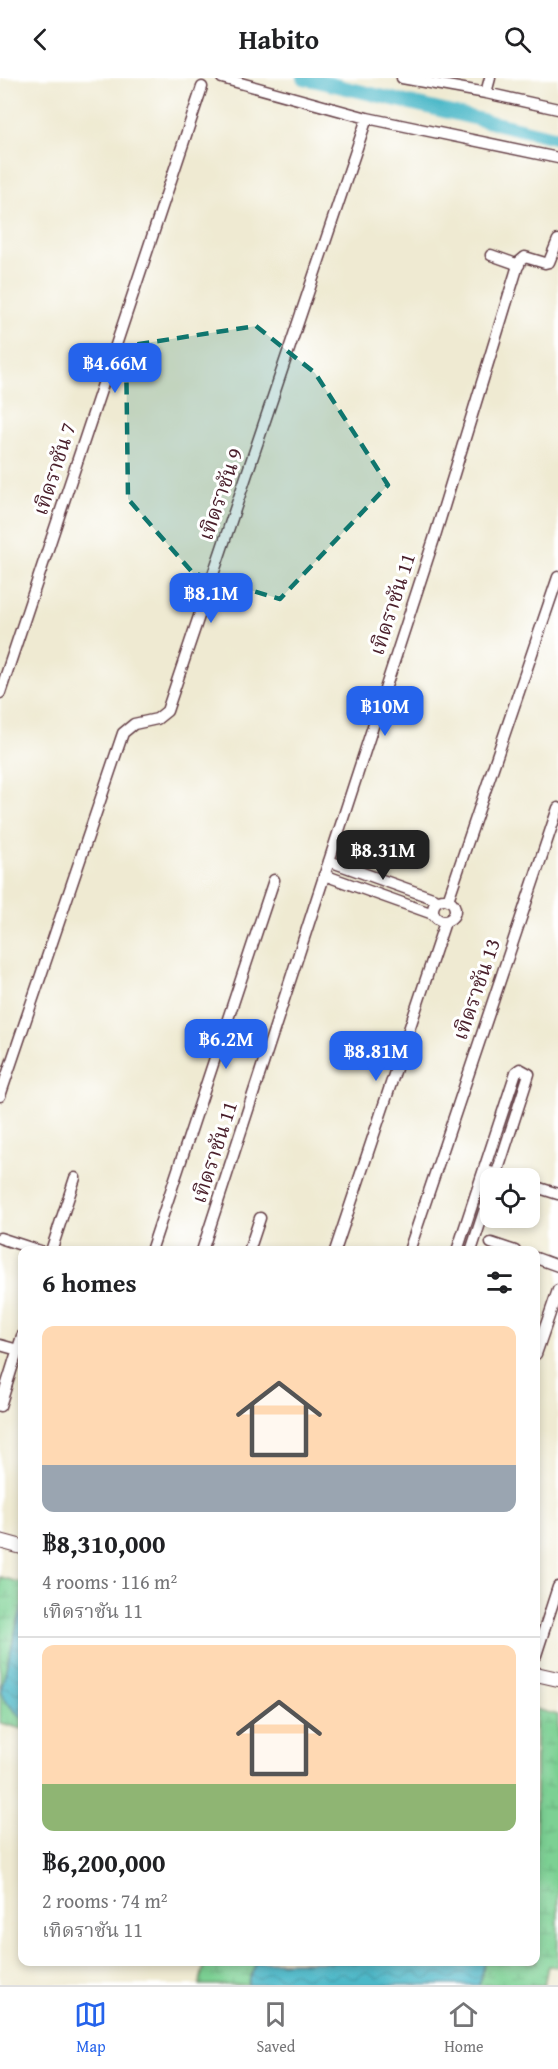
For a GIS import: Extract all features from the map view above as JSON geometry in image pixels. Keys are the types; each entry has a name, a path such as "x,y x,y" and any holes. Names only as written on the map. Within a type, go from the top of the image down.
{"street":[{"path":"222,78 367,118 558,158"},
{"path":"402,78 558,109"},
{"path":"486,93 490,78"},
{"name":"เทิดราชัน 7","path":"0,693 202,87"},
{"name":"เทิดราชัน 9","path":"0,1096 123,733 134,724 157,718 167,711 367,118"},
{"path":"491,255 519,265 521,259 525,257 554,264 558,240"},
{"name":"เทิดราชัน 11","path":"204,1246 434,539 478,391 519,265"},
{"path":"329,861 443,900 454,905 455,912 452,919 445,922 437,920 433,914 433,906 443,900 558,577"},
{"name":"เทิดราชัน 13","path":"411,1246 558,808"},
{"path":"324,875 433,914"},
{"path":"153,1246 274,880"},
{"path":"337,1246 445,922"},
{"path":"485,1168 516,1071 520,1070 529,1074 499,1168"},
{"path":"53,1246 75,1178"},
{"path":"459,1246 480,1182"},
{"path":"540,1188 558,1194"},
{"path":"251,1246 260,1218"},
{"path":"473,1246 480,1224"},
{"path":"0,1238 25,1246"},
{"path":"491,1243 500,1246"},
{"path":"540,1259 558,1266"},
{"path":"540,1329 558,1290"},
{"path":"0,1345 18,1350 4,1379 0,1406"},
{"path":"0,1541 18,1546"},
{"path":"540,1643 558,1587"},
{"path":"540,1675 558,1679"}],"highlighted area":[{"path":"256,326 315,373 388,485 280,599 193,573 128,499 126,346"}],"green space":[{"path":"0,1577 18,1582 18,1622 1,1689 5,1701 18,1714 18,1728 0,1723"},
{"path":"540,1710 558,1715 558,1967 548,1966 544,1985 479,1985 484,1966 540,1966"},
{"path":"204,1966 255,1966 248,1985 199,1985"}],"water":[{"path":"18,1622 18,1714 5,1701 1,1689"},
{"path":"255,1966 484,1966 479,1985 248,1985"}],"waterway":[{"path":"304,78 558,138"}]}
